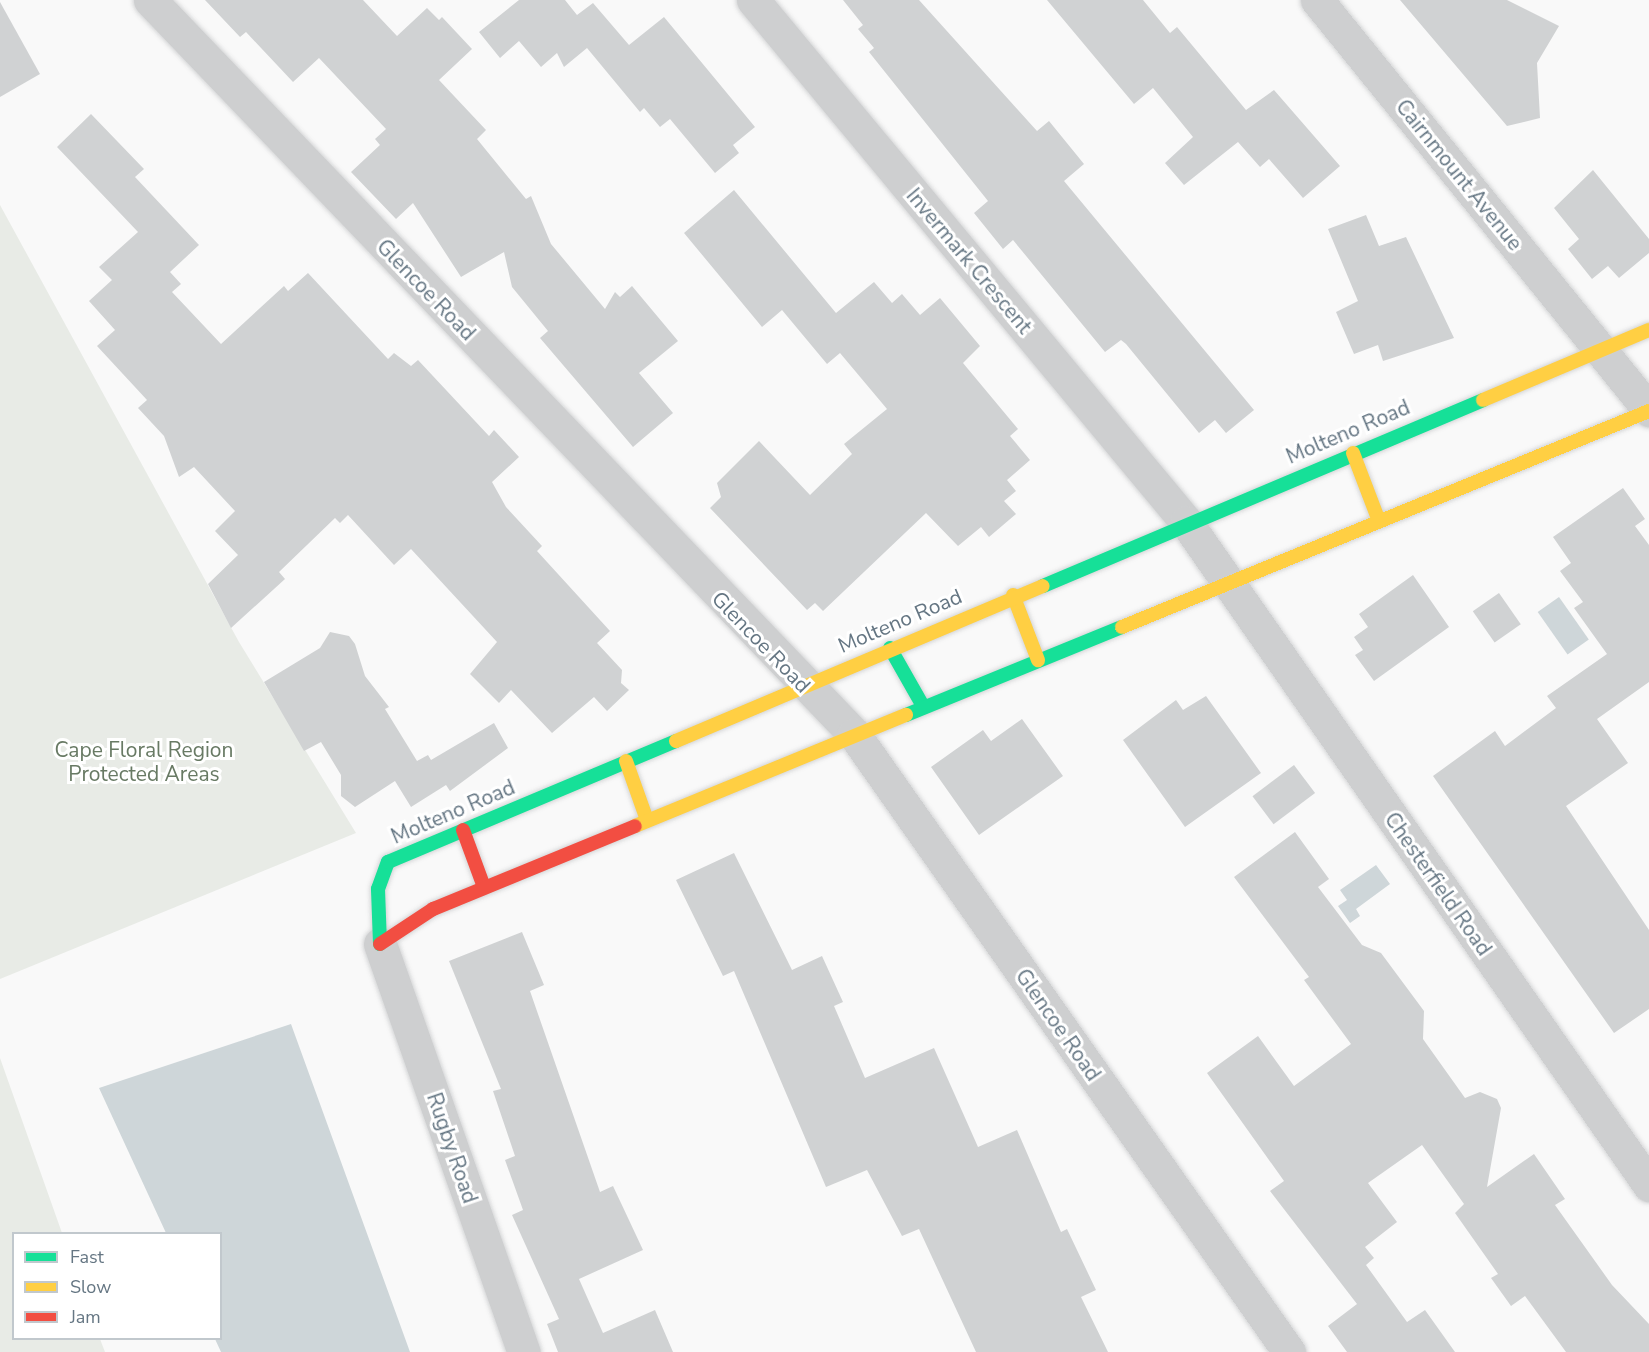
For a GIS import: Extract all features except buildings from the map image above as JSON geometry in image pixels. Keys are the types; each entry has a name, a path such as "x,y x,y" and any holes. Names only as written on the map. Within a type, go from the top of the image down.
{"street":[{"name":"Glencoe Road","path":"150,0 801,685 854,734 1289,1352"},
{"name":"Invermark Crescent","path":"753,0 1185,522 1227,584"},
{"name":"Cairnmount Avenue","path":"1317,0 1649,410"},
{"name":"Molteno Road","path":"380,945 378,889 388,862 1185,522 1649,330"},
{"path":"380,945 433,909 484,887 1649,410"},
{"path":"1353,453 1379,521"},
{"name":"Chesterfield Road","path":"1227,584 1649,1185"},
{"path":"1013,595 1038,660"},
{"path":"890,648 924,706"},
{"path":"626,761 647,820"},
{"path":"463,830 484,887"},
{"name":"Rugby Road","path":"380,945 524,1352"}],"green space":[{"name":"Cape Floral Region Protected Areas","path":"0,205 239,642 356,833 0,979"},
{"path":"0,1058 62,1232 12,1232 12,1340 100,1340 105,1352 0,1352"}],"shaded area":[{"path":"1559,597 1589,640 1568,655 1538,612"},
{"path":"1376,865 1390,884 1356,909 1360,916 1350,923 1338,906 1347,900 1340,890"},
{"path":"291,1024 410,1352 221,1352 215,1340 222,1340 222,1232 166,1232 99,1088"}],"traffic: fast":[{"path":"1043,586 1483,400"},
{"path":"906,715 1122,627"},
{"path":"890,648 923,706"},
{"path":"380,944 378,889 388,862 676,741"}],"traffic: slow":[{"path":"1483,400 1649,330"},
{"path":"1122,627 1649,411"},
{"path":"1353,453 1379,521"},
{"path":"676,741 1043,586"},
{"path":"1013,595 1038,660"},
{"path":"635,826 906,715"},
{"path":"626,761 647,820"}],"traffic: jam":[{"path":"380,944 433,909 635,826"},
{"path":"463,830 484,887"}]}
